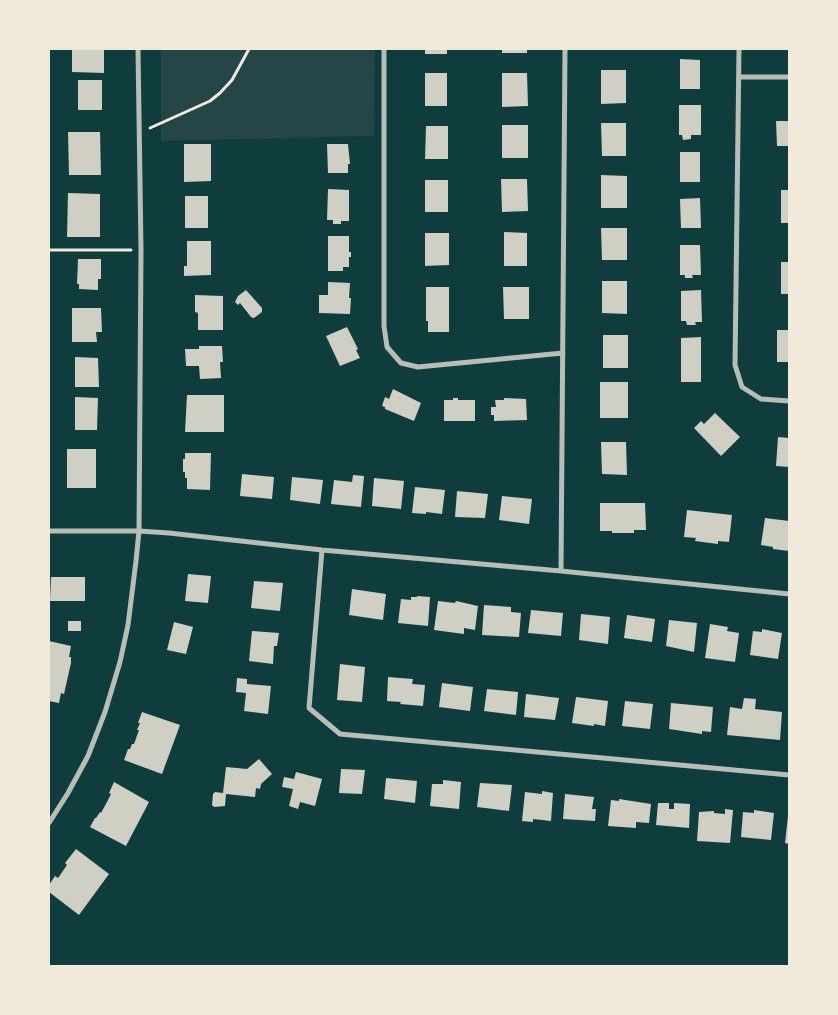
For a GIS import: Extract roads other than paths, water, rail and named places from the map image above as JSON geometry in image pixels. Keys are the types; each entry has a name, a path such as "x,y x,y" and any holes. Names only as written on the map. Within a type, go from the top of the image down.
{"street":[{"path":"49,823 88,756 106,712 128,624 139,531 141,250 138,49"},
{"path":"384,49 384,326 387,347 401,362 418,367 563,353"},
{"path":"561,571 565,49"},
{"path":"739,49 735,365 742,387 761,399 789,401"},
{"path":"739,77 789,78"},
{"path":"49,531 169,533 322,550 561,571 789,594"},
{"path":"322,550 309,708 340,734 789,775"}]}
